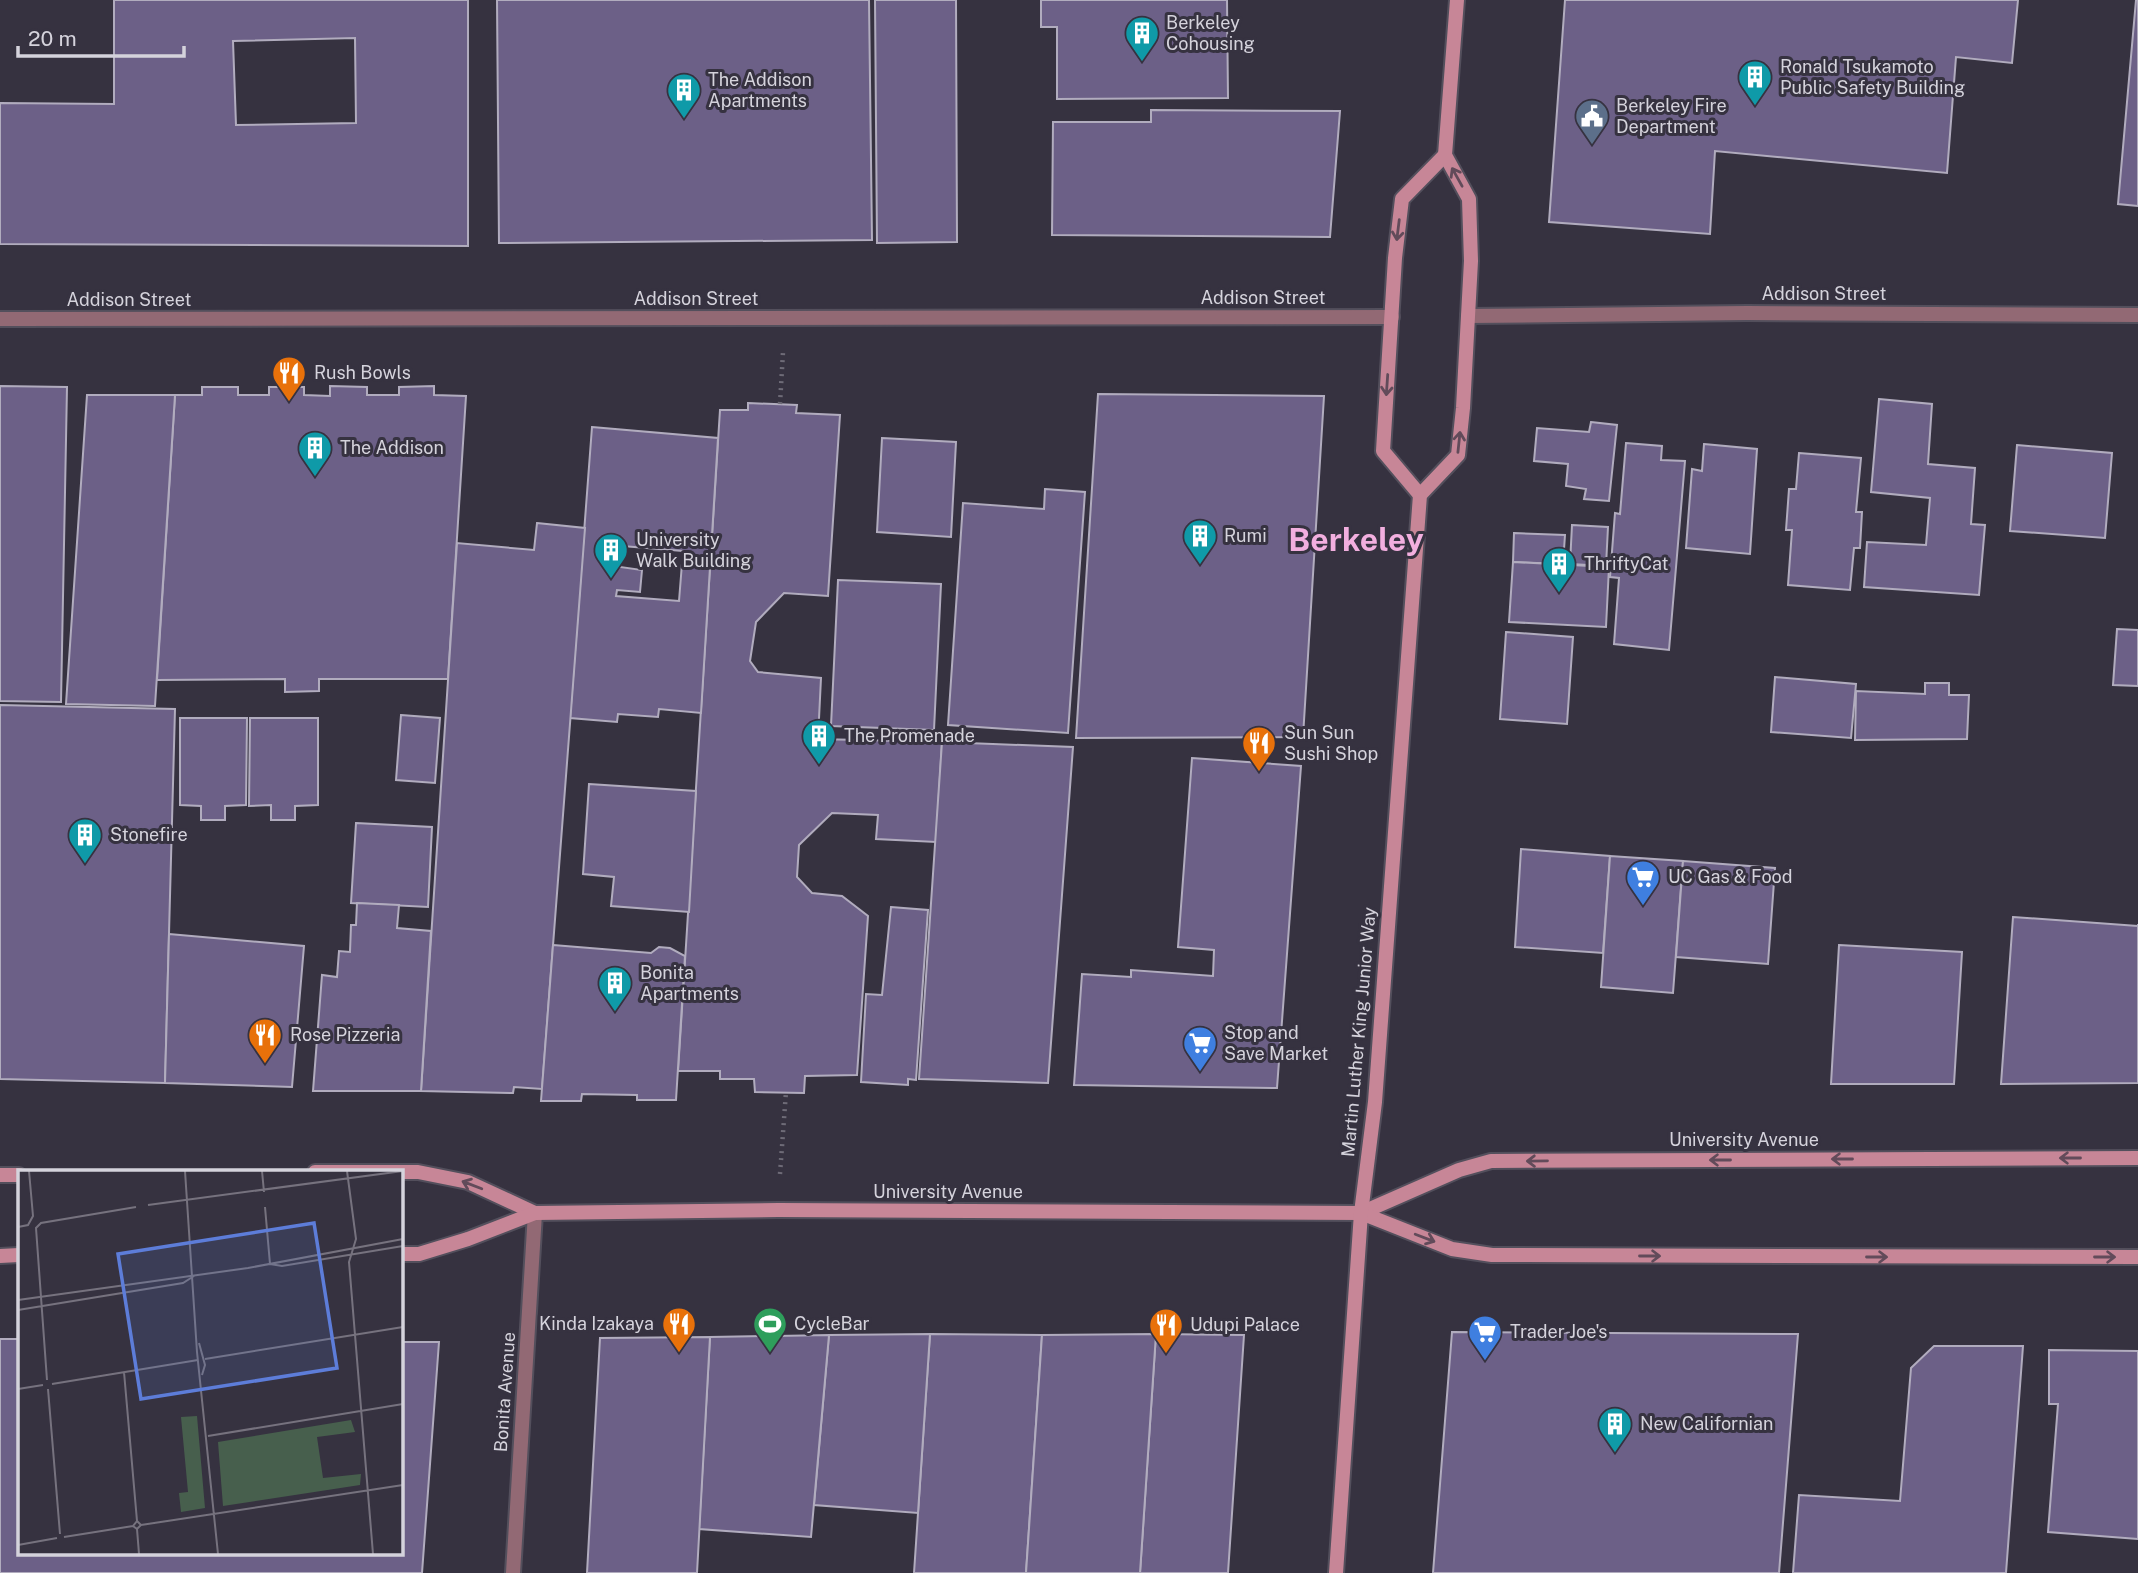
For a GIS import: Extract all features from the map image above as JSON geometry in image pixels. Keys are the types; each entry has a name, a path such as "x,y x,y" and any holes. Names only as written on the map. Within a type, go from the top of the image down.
{"main road":[{"path":"1445,155 1402,199 1395,258 1383,451 1420,495 1458,455 1471,261 1469,199 1445,155 1457,0"},
{"name":"Martin Luther King Junior Way","path":"1336,1573 1361,1213 1375,1102 1420,495"},
{"name":"University Avenue","path":"1361,1213 1459,1170 1491,1161 2138,1157"},
{"name":"University Avenue","path":"402,1172 418,1172 468,1182 535,1213"},
{"path":"0,1175 18,1175"},
{"name":"University Avenue","path":"402,1254 419,1254 468,1239 535,1213 778,1210 1361,1213 1452,1249 1492,1255 2138,1257"},
{"path":"0,1255 18,1255"}],"street":[{"name":"Addison Street","path":"1468,316 1733,313 2138,315"},
{"name":"Addison Street","path":"0,319 1392,317"},
{"name":"Bonita Avenue","path":"513,1573 535,1213"}],"path":[{"path":"780,404 786,318"},
{"path":"778,1210 786,1093"}],"building":[{"path":"114,0 468,0 468,246 0,244 0,103 114,104","holes":["355,38 356,123 236,125 233,41"]},
{"name":"The Addison Apartments","path":"497,0 869,0 872,240 499,243"},
{"path":"875,0 956,0 957,242 877,243"},
{"name":"Berkeley Cohousing","path":"1041,0 1227,0 1228,98 1057,99 1057,27 1041,27"},
{"name":"Ronald Tsukamoto Public Safety Building","path":"1565,0 2018,0 2012,63 1956,57 1947,173 1715,151 1710,234 1549,222"},
{"path":"2138,0 2138,206 2118,204"},
{"path":"1151,110 1340,111 1330,237 1052,235 1053,122 1151,122"},
{"path":"0,386 67,387 61,702 0,701"},
{"name":"The Addison","path":"330,386 367,387 367,395 399,395 399,387 434,386 434,395 466,396 448,679 319,679 319,691 285,692 285,679 157,680 175,395 202,395 202,387 238,387 238,395 269,395 269,387 304,387 304,395 330,396"},
{"name":"Rumi","path":"1098,394 1324,396 1303,737 1076,738"},
{"path":"87,395 175,395 155,706 66,704"},
{"path":"1879,399 1932,404 1928,464 1975,468 1971,524 1985,525 1979,595 1864,587 1867,542 1926,545 1930,498 1871,492"},
{"name":"The Promenade","path":"748,403 797,405 796,413 840,415 828,596 784,593 756,622 750,661 758,672 821,678 818,739 942,742 936,842 876,839 878,815 832,813 799,845 797,877 812,893 842,896 868,916 857,1075 805,1076 804,1093 755,1092 754,1079 720,1079 720,1071 678,1071 720,410 748,410"},
{"path":"1591,422 1617,425 1609,501 1584,499 1586,489 1566,486 1568,464 1534,461 1537,428 1589,432"},
{"name":"University Walk Building","path":"592,427 718,438 701,713 659,709 658,717 618,714 617,722 570,718","holes":["622,546 683,551 679,601 616,596 617,590 640,592 642,570 620,567"]},
{"path":"882,438 956,442 951,537 877,532"},
{"path":"1626,443 1662,446 1661,460 1685,461 1669,650 1614,644 1619,578 1610,577 1615,513 1620,514"},
{"path":"1704,444 1757,449 1750,554 1686,548 1692,469 1702,471"},
{"path":"2017,445 2112,453 2105,538 2010,531"},
{"path":"1799,453 1861,458 1856,512 1862,512 1860,548 1854,548 1850,590 1788,585 1792,530 1786,530 1789,489 1796,489"},
{"path":"1045,489 1085,492 1068,733 948,725 963,503 1044,509"},
{"path":"537,523 585,528 542,1089 514,1087 513,1093 421,1091 457,543 534,550"},
{"path":"1572,525 1608,527 1606,566 1570,564"},
{"path":"1514,533 1565,535 1563,564 1513,562"},
{"name":"ThriftyCat","path":"1513,562 1609,567 1606,627 1509,622"},
{"path":"838,580 941,584 934,730 831,726"},
{"path":"2117,629 2138,630 2138,686 2113,685"},
{"path":"1506,632 1573,637 1567,724 1500,719"},
{"path":"1775,677 1856,684 1851,738 1771,732"},
{"path":"1925,683 1949,683 1949,695 1969,695 1967,739 1855,740 1856,691 1925,694"},
{"name":"Stonefire","path":"0,705 175,709 165,1083 0,1079"},
{"path":"401,715 440,718 435,783 396,780"},
{"path":"180,718 247,718 246,805 225,806 225,820 201,820 201,806 180,805"},
{"path":"250,718 318,718 318,805 295,806 295,820 271,820 271,805 249,806"},
{"path":"942,742 1073,747 1048,1083 919,1079"},
{"path":"1192,758 1301,766 1277,1088 1074,1085 1082,974 1131,977 1131,970 1213,976 1214,950 1178,947"},
{"path":"589,784 696,791 689,912 611,906 614,877 583,874"},
{"path":"356,823 432,827 428,907 351,903"},
{"path":"1521,849 1610,856 1603,953 1515,947"},
{"name":"UC Gas & Food","path":"1610,856 1683,861 1673,993 1601,987"},
{"path":"1683,861 1775,868 1768,964 1676,957"},
{"path":"357,903 399,905 397,928 431,931 421,1091 313,1091 322,975 337,977 339,951 350,952 351,925 356,925"},
{"path":"891,907 928,910 916,1080 908,1079 908,1085 861,1082 866,994 882,995"},
{"path":"2013,917 2138,926 2138,1083 2001,1084"},
{"path":"169,934 304,946 292,1087 165,1083"},
{"name":"Bonita Apartments","path":"553,945 651,953 659,947 670,948 685,956 676,1100 637,1100 637,1095 582,1094 581,1101 541,1101"},
{"path":"1839,945 1962,952 1954,1084 1831,1084"},
{"name":"New Californian","path":"1452,1332 1798,1334 1779,1573 1433,1573"},
{"path":"930,1334 1042,1335 1026,1573 914,1573"},
{"path":"930,1334 918,1513 814,1505 829,1335"},
{"path":"1156,1334 1244,1335 1228,1573 1140,1573"},
{"path":"1156,1334 1140,1573 1026,1573 1042,1335"},
{"path":"829,1335 811,1537 699,1529 710,1337"},
{"path":"710,1337 697,1573 587,1573 600,1338"},
{"path":"0,1339 18,1339 18,1556 402,1556 402,1342 439,1342 422,1573 0,1573"},
{"path":"1934,1346 2023,1346 2006,1573 1793,1573 1799,1495 1900,1501 1911,1368"},
{"path":"2049,1350 2138,1351 2138,1539 2048,1532 2058,1404 2049,1404"}],"place":[{"name":"Berkeley Cohousing","path":"1142,63"},
{"name":"Ronald Tsukamoto Public Safety Building","path":"1755,107"},
{"name":"The Addison Apartments","path":"684,120"},
{"name":"Berkeley Fire Department","path":"1592,146"},
{"name":"Rush Bowls","path":"289,403"},
{"name":"The Addison","path":"315,478"},
{"name":"Rumi","path":"1200,566"},
{"name":"University Walk Building","path":"611,580"},
{"name":"ThriftyCat","path":"1559,594"},
{"name":"The Promenade","path":"819,766"},
{"name":"Sun Sun Sushi Shop","path":"1259,773"},
{"name":"Stonefire","path":"85,865"},
{"name":"UC Gas & Food","path":"1643,907"},
{"name":"Bonita Apartments","path":"615,1013"},
{"name":"Rose Pizzeria","path":"265,1065"},
{"name":"Stop and Save Market","path":"1200,1073"},
{"name":"Kinda Izakaya","path":"679,1354"},
{"name":"CycleBar","path":"770,1354"},
{"name":"Udupi Palace","path":"1166,1355"},
{"name":"Trader Joe's","path":"1485,1362"},
{"name":"New Californian","path":"1615,1454"}],"district":[{"name":"Berkeley","path":"1356,540"}]}
